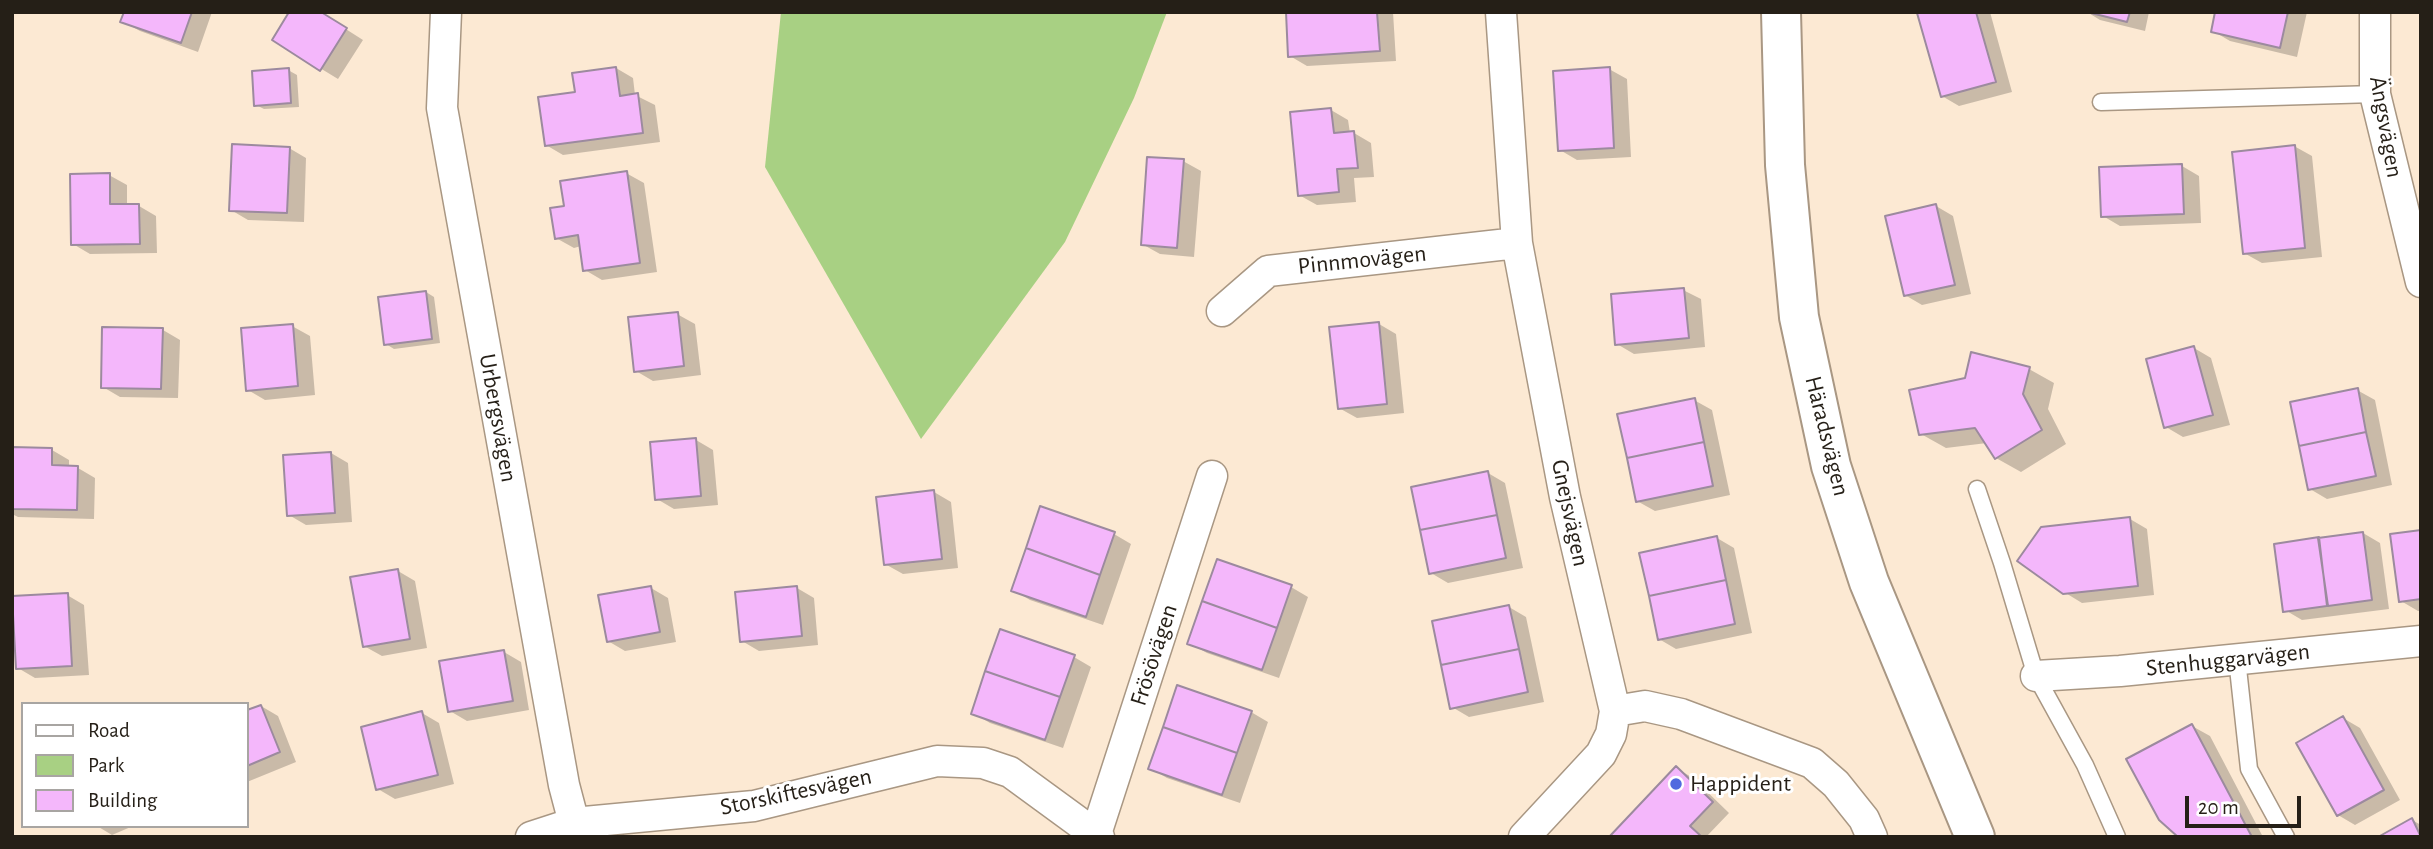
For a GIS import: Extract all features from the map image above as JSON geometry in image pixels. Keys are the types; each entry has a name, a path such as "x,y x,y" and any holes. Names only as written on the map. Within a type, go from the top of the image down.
{"street":[{"name":"Urbergsvägen","path":"446,12 442,108 564,785 574,822"},
{"name":"Gnejsvägen","path":"1501,12 1517,243 1566,497 1615,711"},
{"name":"Häradsvägen","path":"1781,12 1785,165 1799,317 1831,466 1869,582 1975,837"},
{"name":"Ängsvägen","path":"2375,12 2375,94 2421,282"},
{"name":"Pinnmovägen","path":"1222,311 1268,271 1517,243"},
{"name":"Frösövägen","path":"937,761 984,763 1010,772 1098,836 1212,476"},
{"name":"Stenhuggarvägen","path":"2036,676 2120,671 2421,641"},
{"path":"1524,837 1601,754 1611,734 1615,711 1645,706 1681,714 1812,762 1836,784 1864,819 1872,837"},
{"name":"Storskiftesvägen","path":"531,837 574,822 754,806 937,761"}],"lane":[{"path":"2101,103 2375,94"},
{"path":"1977,489 2036,676 2085,765 2117,837"},
{"path":"2237,659 2249,769 2286,837"}],"green space":[{"path":"781,12 1167,12 1134,98 1065,242 921,439 765,167"}],"building":[{"path":"124,12 192,12 181,43 120,22"},
{"path":"289,12 321,12 347,28 320,71 272,40"},
{"path":"1286,12 1377,12 1380,51 1288,57"},
{"path":"1976,12 1996,82 1941,97 1917,13"},
{"path":"2087,12 2130,12 2127,22"},
{"path":"2215,12 2288,12 2280,48 2211,32"},
{"path":"616,67 620,96 638,93 643,133 545,146 538,97 575,92 572,73"},
{"path":"1610,67 1614,148 1558,151 1553,71"},
{"path":"289,68 291,103 254,106 252,71"},
{"path":"1331,108 1334,133 1354,131 1358,168 1337,169 1339,192 1298,196 1290,112"},
{"path":"232,144 290,147 287,213 229,211"},
{"path":"2295,145 2305,248 2243,254 2232,152"},
{"path":"1147,157 1184,159 1177,248 1141,245"},
{"path":"2182,164 2184,214 2101,217 2099,167"},
{"path":"627,171 640,263 583,271 578,235 555,239 550,208 564,206 560,181"},
{"path":"110,173 110,204 139,204 140,244 71,245 70,174"},
{"path":"1936,204 1955,285 1904,296 1885,216"},
{"path":"1684,288 1689,338 1615,345 1611,294"},
{"path":"426,291 432,339 384,345 378,297"},
{"path":"678,312 684,366 634,372 628,317"},
{"path":"1379,322 1387,404 1338,409 1329,327"},
{"path":"293,324 298,386 246,391 241,328"},
{"path":"102,327 163,328 161,389 101,388"},
{"path":"2194,346 2213,415 2164,428 2146,359"},
{"path":"1971,352 2030,367 2023,394 2042,430 1995,459 1975,428 1919,435 1909,390 1965,378"},
{"path":"2358,388 2366,432 2299,446 2290,402"},
{"path":"1695,398 1704,442 1627,458 1617,414"},
{"path":"2366,432 2376,476 2308,490 2299,446"},
{"path":"696,438 701,496 655,500 650,442"},
{"path":"1704,442 1713,486 1636,502 1627,458"},
{"path":"12,447 52,448 52,465 78,466 77,510 12,509"},
{"path":"331,452 335,513 287,516 283,455"},
{"path":"1488,471 1497,515 1420,530 1411,487"},
{"path":"934,490 942,559 884,565 876,497"},
{"path":"1040,506 1115,532 1100,575 1026,548"},
{"path":"1497,515 1506,558 1429,574 1420,530"},
{"path":"2130,517 2138,586 2063,594 2017,561 2041,527"},
{"path":"2421,530 2421,599 2399,602 2390,534"},
{"path":"2363,532 2372,600 2328,606 2318,538"},
{"path":"1717,536 1726,580 1649,596 1639,553"},
{"path":"2319,537 2327,606 2283,612 2274,544"},
{"path":"1026,548 1100,575 1086,617 1011,591"},
{"path":"1217,559 1292,585 1277,628 1202,601"},
{"path":"398,569 410,639 363,647 350,577"},
{"path":"1726,580 1735,624 1658,640 1649,596"},
{"path":"651,586 660,632 607,642 598,595"},
{"path":"797,586 802,636 740,642 735,592"},
{"path":"68,593 72,666 16,669 12,596"},
{"path":"1202,601 1277,628 1262,670 1187,644"},
{"path":"1509,605 1519,649 1441,665 1432,621"},
{"path":"1000,629 1075,655 1060,697 985,671"},
{"path":"1519,649 1528,692 1450,709 1441,665"},
{"path":"504,650 513,701 448,712 439,661"},
{"path":"985,671 1060,697 1045,740 971,714"},
{"path":"1177,685 1252,711 1237,753 1163,727"},
{"path":"261,705 280,752 248,766 248,710"},
{"path":"422,711 438,775 376,790 361,727"},
{"path":"2343,716 2384,790 2337,816 2296,743"},
{"path":"2192,724 2252,837 2178,837 2159,820 2126,759"},
{"path":"1163,727 1237,753 1222,795 1148,769"},
{"name":"Happident","path":"1676,766 1713,802 1690,826 1702,837 1609,837"},
{"path":"2412,818 2421,837 2378,837"}],"place":[{"name":"Happident","path":"1676,784"}]}
